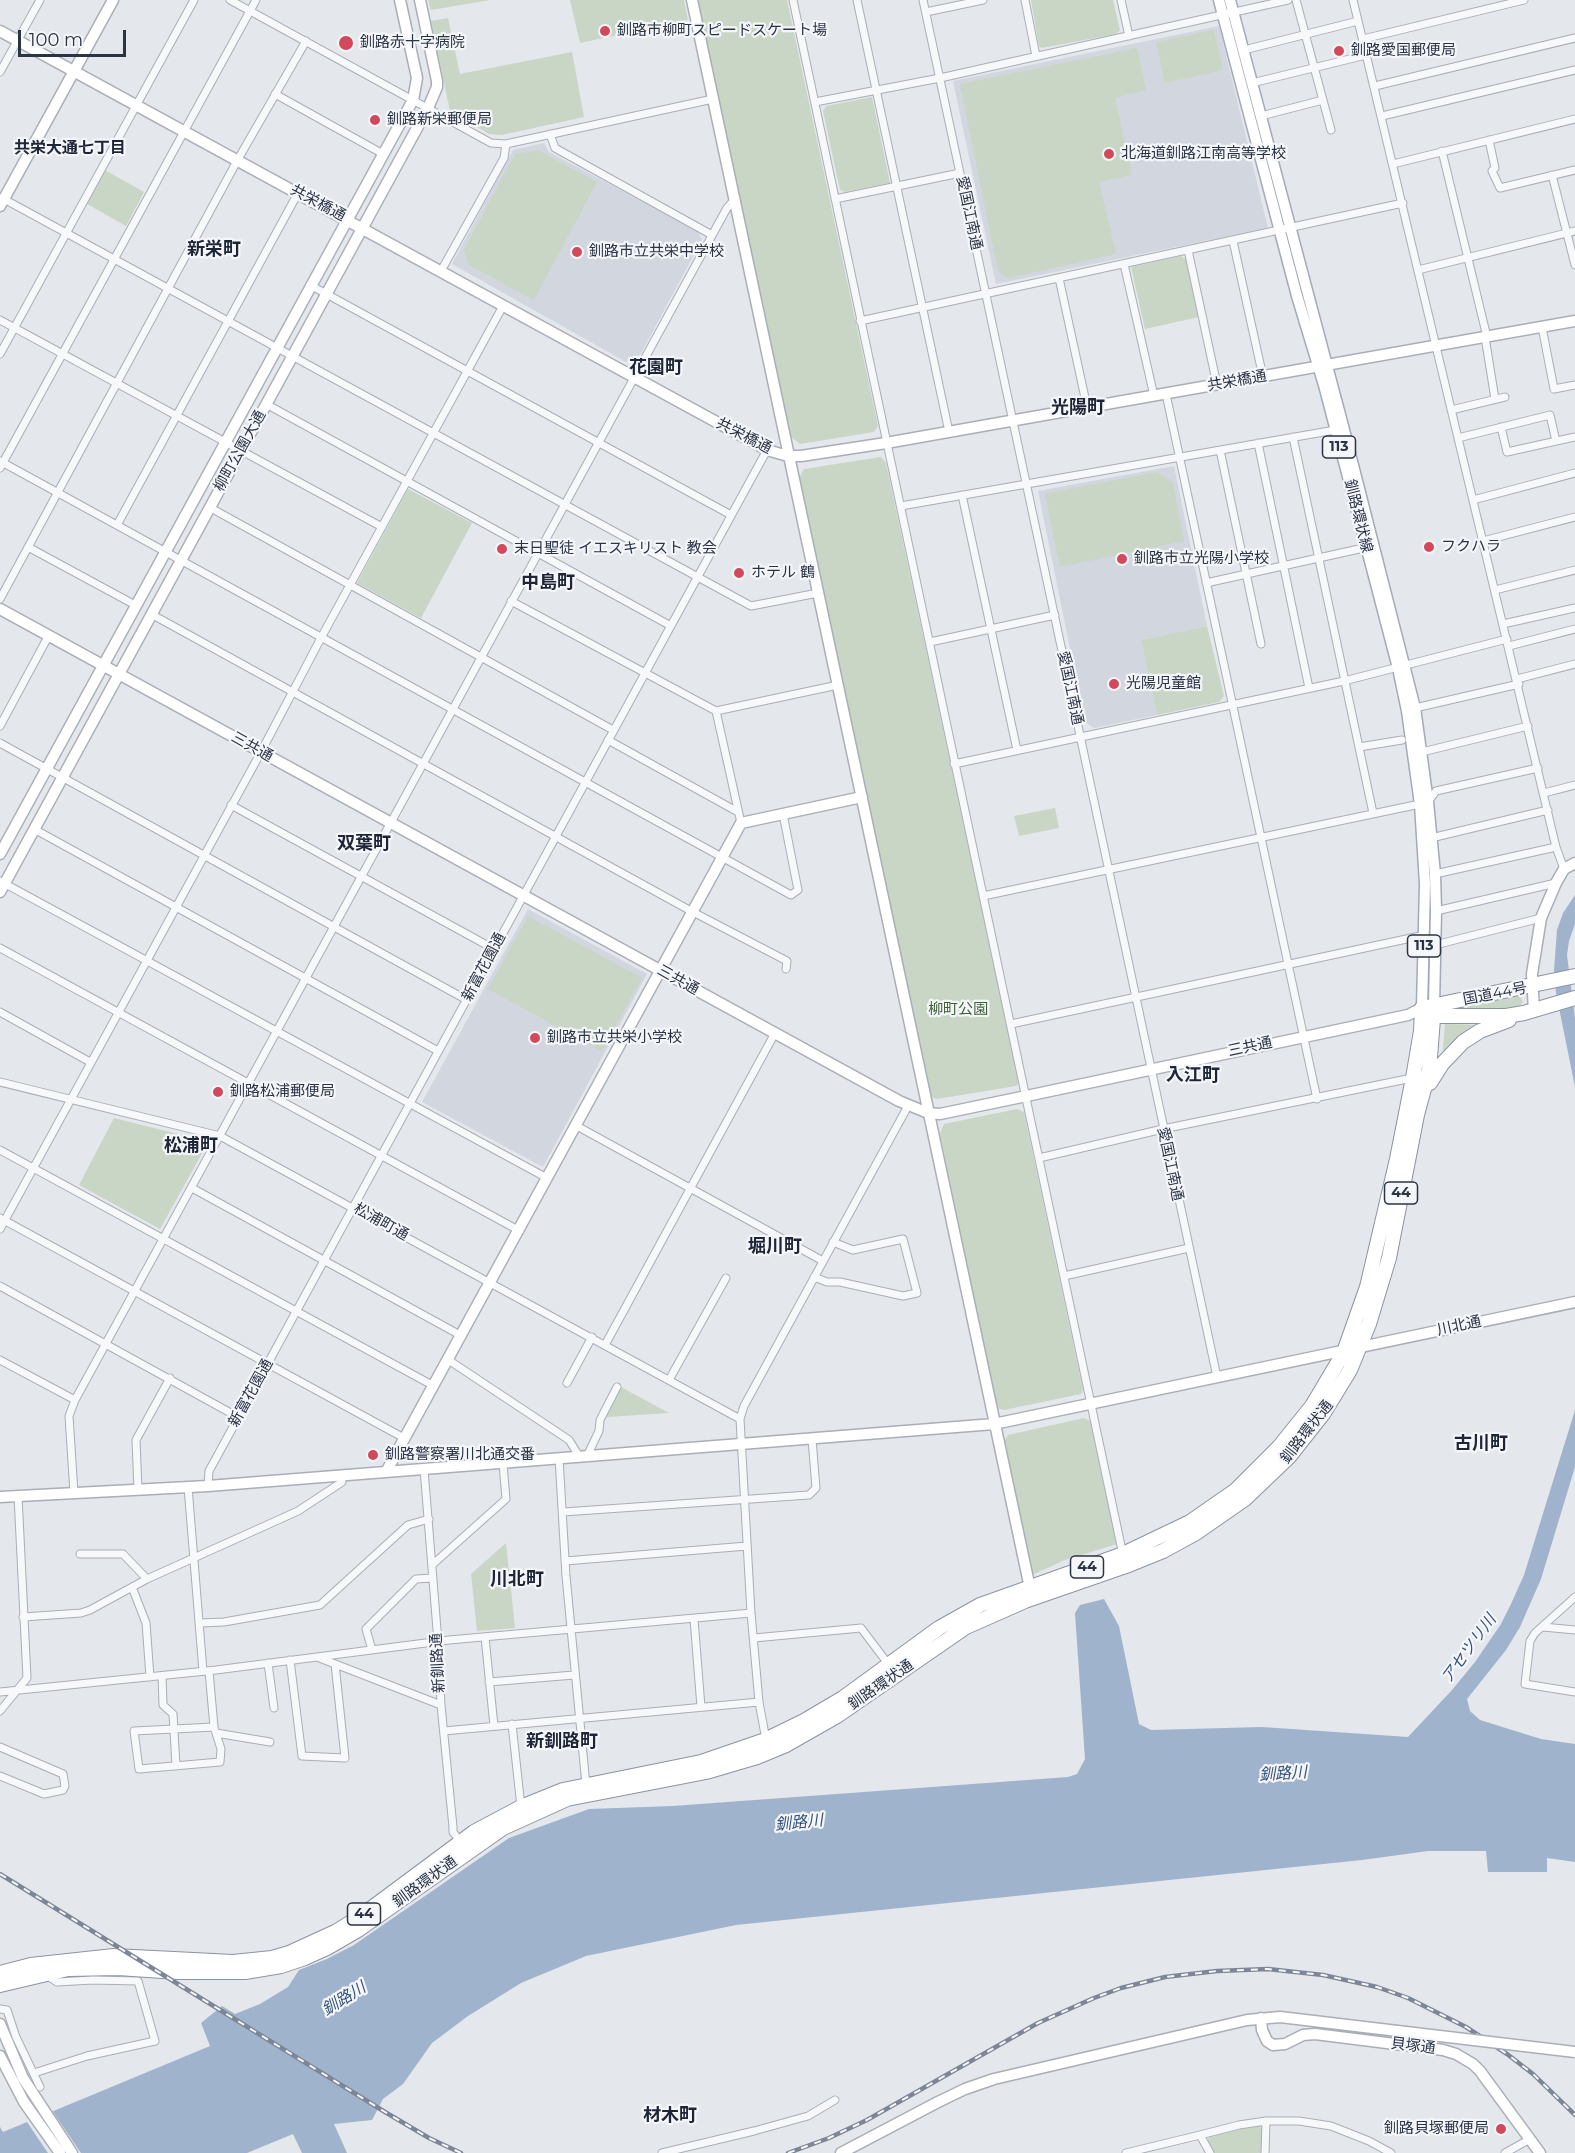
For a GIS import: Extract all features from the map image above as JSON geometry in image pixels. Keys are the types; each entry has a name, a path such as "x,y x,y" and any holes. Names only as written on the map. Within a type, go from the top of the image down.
{"highway":[{"name":"国道44号","path":"1424,1012 1575,976"},
{"name":"国道44号","path":"1424,1012 1487,1017 1535,1010 1575,998"},
{"name":"44","path":"1421,1102 1442,1064 1463,1042 1480,1031 1535,1010"},
{"name":"釧路環状通","path":"1125,1560 1190,1522 1236,1490 1256,1472 1279,1448 1312,1406 1344,1352 1367,1287 1413,1078 1424,1012"},
{"name":"釧路環状通","path":"0,1985 68,1969 245,1972 281,1966 327,1948 358,1930 464,1847 474,1832 520,1807 563,1790 768,1746 843,1698 959,1616 980,1605 1031,1592 1125,1560 1163,1551 1196,1533 1245,1499 1266,1481 1289,1456 1323,1414 1345,1379 1360,1347 1389,1258 1430,1062 1424,1012"},
{"name":"釧路環状通","path":"0,1973 64,1960 104,1957 232,1962 272,1958 289,1953 337,1931 464,1847 567,1799 706,1772 768,1746 810,1732 837,1716 966,1627 1031,1592"}],"street":[{"path":"0,72 40,0"},
{"path":"113,0 1,201 67,233 169,288 751,606 818,593"},
{"path":"0,354 194,0"},
{"path":"230,0 491,142 506,144 713,99"},
{"path":"256,0 1,464 181,559 791,895 798,890 783,814"},
{"name":"柳町公園大通","path":"0,854 413,100 417,78 400,0"},
{"name":"柳町公園大通","path":"2,885 428,108 437,87 437,81 420,0"},
{"path":"692,0 1031,1592"},
{"path":"793,0 1125,1560"},
{"path":"857,0 948,432"},
{"name":"愛国江南通","path":"923,0 1217,1377"},
{"path":"926,12 983,0"},
{"path":"1025,0 1036,56"},
{"path":"1121,0 1129,36"},
{"name":"釧路環状線","path":"1219,0 1244,50 1262,116 1285,229"},
{"name":"釧路環状線","path":"1230,0 1228,14 1402,667 1415,708 1422,752 1424,803 1424,1012"},
{"path":"815,102 940,78 1288,0"},
{"path":"1296,0 1331,130"},
{"path":"1353,0 1556,847 1564,869"},
{"path":"1363,39 1524,0"},
{"path":"1244,50 1358,21"},
{"name":"共栄橋通","path":"0,31 767,450 788,456 886,443 1575,321"},
{"path":"1375,86 1575,38"},
{"path":"0,598 237,161 306,41"},
{"path":"1252,83 1366,55"},
{"path":"1382,116 1575,70"},
{"path":"275,94 382,154"},
{"path":"1262,116 1323,100"},
{"path":"1393,164 1575,119"},
{"path":"550,134 555,148 712,235"},
{"path":"1489,140 1495,168 1492,171 1500,188 1575,170"},
{"path":"441,271 504,158 506,144"},
{"path":"1443,151 1469,257 1496,399"},
{"path":"835,199 960,173"},
{"path":"1552,176 1571,232 1575,265"},
{"path":"117,525 298,193"},
{"path":"74,1493 69,1416 75,1400 634,377 727,208 734,200"},
{"path":"861,321 1403,203"},
{"path":"1419,270 1571,232"},
{"path":"1233,241 1263,377"},
{"path":"1188,250 1217,385"},
{"path":"1124,264 1154,396"},
{"path":"1059,278 1087,407"},
{"path":"310,285 731,515"},
{"path":"0,1229 2,1219 71,1099 503,306"},
{"path":"0,320 382,527"},
{"path":"1542,327 1554,389 1575,385"},
{"name":"釧路環状線","path":"1322,366 1335,430 1370,547"},
{"path":"1166,394 1317,1099"},
{"path":"1451,410 1505,397"},
{"path":"266,404 670,626"},
{"path":"1458,438 1550,415 1556,441"},
{"path":"1502,427 1507,452 1575,437"},
{"path":"901,506 1335,430"},
{"path":"1293,437 1373,813"},
{"path":"1258,443 1309,688"},
{"name":"新富花園通","path":"208,1486 209,1471 238,1417 767,450"},
{"path":"1220,450 1262,644"},
{"path":"1473,500 1575,473"},
{"path":"962,495 1017,750"},
{"path":"209,507 614,730"},
{"path":"1483,541 1575,517"},
{"path":"28,547 136,606"},
{"path":"1206,583 1370,547"},
{"path":"1495,591 1575,570"},
{"path":"512,601 716,711 838,685"},
{"path":"1503,624 1575,608"},
{"name":"三共通","path":"0,609 908,1106 928,1113 940,1114 1424,1012"},
{"path":"151,614 555,837 787,961 786,969"},
{"path":"930,642 1055,615"},
{"path":"954,764 1344,681 1414,662 1575,629"},
{"path":"0,726 49,636"},
{"path":"1415,708 1575,664"},
{"name":"釧路環状線","path":"1402,667 1435,874 1435,945 1424,1012"},
{"path":"386,1472 660,970 721,856 739,817 716,711"},
{"path":"1422,752 1528,726"},
{"path":"608,740 739,817 783,814 862,797"},
{"path":"1359,747 1402,740"},
{"path":"0,743 466,1000"},
{"path":"983,896 1424,803 1436,791 1538,768"},
{"path":"1544,793 1575,785"},
{"path":"231,805 494,949"},
{"path":"1431,838 1548,810"},
{"path":"34,829 438,1051"},
{"path":"1435,874 1556,847"},
{"path":"1535,1010 1541,918 1564,869 1575,864"},
{"path":"1436,911 1556,883"},
{"path":"2,885 147,959 547,1178"},
{"path":"1435,945 1541,918"},
{"path":"1011,1024 1425,935"},
{"path":"0,948 518,1230"},
{"path":"0,1012 90,1062"},
{"path":"605,1345 775,1033"},
{"path":"1039,1158 1413,1078"},
{"name":"松浦町通","path":"0,1082 220,1136 740,1419"},
{"path":"768,1746 759,1702 751,1613 740,1419 744,1406 908,1106"},
{"path":"575,1125 823,1261"},
{"path":"0,1150 432,1385"},
{"path":"192,1188 460,1335"},
{"path":"2,1219 404,1438"},
{"path":"814,1277 828,1282 840,1282 903,1296 917,1293 903,1239 854,1250 833,1242"},
{"path":"1064,1275 1189,1248"},
{"path":"669,1380 726,1278"},
{"path":"0,1286 238,1417"},
{"name":"川北通","path":"0,1497 208,1486 994,1424 1575,1302"},
{"path":"567,1383 592,1337"},
{"path":"447,1359 569,1440 583,1456 599,1431 600,1420 617,1387"},
{"path":"0,1360 75,1400"},
{"path":"138,1490 136,1440 170,1378"},
{"path":"563,1512 809,1495 816,1488 812,1439"},
{"path":"559,1458 570,1628 586,1785"},
{"path":"432,1565 506,1499 502,1464"},
{"name":"新釧路通","path":"424,1469 441,1705 453,1832 464,1847"},
{"path":"23,1617 81,1613 90,1610 147,1579 298,1510 342,1482 341,1475"},
{"path":"188,1487 200,1623 215,1730 221,1749 220,1762 139,1769 135,1731 215,1730 270,1742"},
{"path":"0,1711 27,1678 18,1496"},
{"path":"200,1623 224,1622 320,1605 408,1525 429,1519"},
{"path":"565,1561 747,1546"},
{"path":"80,1554 123,1554 147,1579"},
{"path":"372,1650 366,1629 416,1579 433,1578"},
{"path":"132,1587 146,1623 150,1677"},
{"path":"1575,1597 1535,1633 1530,1641 1525,1684 1575,1692"},
{"path":"0,1692 162,1676 570,1628 751,1613"},
{"path":"694,1619 701,1707"},
{"path":"1543,1627 1575,1630"},
{"path":"754,1638 861,1628 889,1665"},
{"path":"485,1637 494,1726"},
{"path":"317,1657 441,1705"},
{"path":"290,1660 302,1756 345,1758 335,1664"},
{"path":"268,1663 274,1708"},
{"path":"489,1683 574,1675"},
{"path":"162,1676 164,1705 173,1714 176,1766"},
{"path":"444,1731 759,1702"},
{"path":"512,1724 520,1807"},
{"path":"0,1747 63,1774 66,1786 63,1790 44,1794 0,1776"},
{"path":"34,2073 87,2056 155,2041 138,1981 57,1982 44,1974"},
{"path":"0,2009 7,2010 16,2037 40,2087"},
{"path":"841,2153 947,2098 994,2079 1261,2018 1280,2018 1575,2052"},
{"name":"貝塚通","path":"1261,2018 1262,2030 1267,2040 1273,2045 1286,2044 1303,2035 1315,2034 1443,2050 1456,2054 1480,2071 1540,2153"},
{"path":"0,2024 23,2078 29,2099 72,2153"},
{"path":"0,2056 29,2099 60,2153"},
{"path":"662,2153 808,2116 835,2100"},
{"path":"1265,2153 1266,2121"},
{"path":"1126,2153 1239,2125 1266,2121 1299,2121 1331,2126 1370,2141 1391,2153"},
{"path":"1200,2135 1210,2153"},
{"path":"1505,2153 1530,2139"}],"shaded area":[{"name":"北海道釧路江南高等学校","path":"1219,26 1268,228 996,284 953,81"},
{"name":"釧路市立共栄中学校","path":"544,143 549,152 698,231 702,240 640,355 626,362 452,264 513,150"},
{"name":"釧路市立光陽小学校","path":"1174,466 1207,626 1141,640 1157,715 1094,728 1085,722 1038,491"},
{"name":"釧路市立共栄小学校","path":"528,909 647,974 543,1167 422,1102"}],"green space":[{"path":"428,0 490,0 431,10"},
{"name":"釧路市柳町スピードスケート場","path":"570,0 684,0 688,20 580,43"},
{"path":"698,0 787,0 878,426 874,432 800,444 790,436"},
{"path":"1031,0 1113,0 1120,30 1116,34 1042,48 1039,46"},
{"path":"448,18 460,74 572,52 584,117 502,135 489,134 450,111 431,21"},
{"path":"1214,30 1223,70 1165,83 1156,42"},
{"path":"1137,48 1146,90 1115,98 1132,175 1099,182 1116,254 1008,278 998,271 960,84"},
{"path":"872,97 890,183 845,192 840,190 823,111 826,106"},
{"path":"538,150 597,182 534,300 469,265 464,250 515,154"},
{"path":"105,170 144,192 126,226 87,204"},
{"path":"1181,256 1187,260 1199,317 1145,329 1131,267"},
{"name":"柳町公園","path":"881,457 886,463 1019,1083 1016,1086 937,1099 931,1097 799,478 804,469"},
{"path":"1157,472 1173,483 1184,541 1060,567 1045,494"},
{"path":"408,489 472,523 421,618 357,583"},
{"path":"1207,626 1224,696 1219,702 1157,715 1141,640"},
{"path":"1055,808 1059,828 1019,836 1014,816"},
{"path":"528,916 642,978 602,1051 488,989"},
{"path":"1516,995 1523,1002 1517,1009 1448,1010"},
{"path":"1445,1024 1482,1025 1445,1054 1443,1049"},
{"path":"1017,1109 1024,1112 1083,1390 1081,1394 1004,1410 997,1408 940,1133 944,1124"},
{"path":"114,1118 202,1140 206,1146 160,1229 79,1185"},
{"path":"621,1387 669,1413 607,1417 606,1414"},
{"path":"1084,1418 1090,1421 1117,1544 1065,1560 1034,1574 1030,1572 1004,1442 1008,1435"},
{"path":"506,1543 515,1628 477,1631 471,1574"},
{"path":"1259,2126 1262,2129 1262,2153 1214,2153 1207,2141 1210,2135"}],"water":[{"path":"1575,895 1575,924 1567,955 1575,1018 1575,1087 1556,993 1554,970 1557,930 1563,913"},
{"name":"釧路川","path":"1575,1410 1575,1467 1541,1579 1520,1627 1506,1650 1467,1699 1470,1711 1480,1720 1541,1739 1575,1744 1575,1862 1547,1858 1547,1872 1488,1872 1486,1851 1428,1851 1362,1860 736,1925 586,1956 521,1983 468,2016 432,2043 403,2084 383,2099 372,2120 334,2124 347,2153 302,2153 293,2134 247,2153 0,2153 0,2127 3,2132 210,2046 201,2023 222,2006 235,2014 260,2004 288,1987 299,1970 354,1945 509,1838 589,1809 673,1806 1068,1777 1077,1774 1085,1759 1075,1613 1080,1605 1104,1599 1119,1626 1139,1724 1151,1730 1262,1727 1408,1737 1452,1690 1501,1624 1524,1575"}],"pier":[{"path":"51,2109 81,2153 48,2153 25,2119"}],"railway":[{"path":"0,1874 385,2112 429,2138 461,2153"},
{"path":"788,2153 829,2138 867,2120 1038,2023 1094,1998 1121,1988 1165,1977 1217,1971 1268,1969 1323,1975 1377,1987 1408,1998 1466,2027 1507,2054 1533,2074 1575,2115"}],"place":[{"name":"釧路市柳町スピードスケート場","path":"605,31"},
{"name":"釧路赤十字病院","path":"346,43"},
{"name":"釧路愛国郵便局","path":"1339,51"},
{"name":"釧路新栄郵便局","path":"375,120"},
{"name":"北海道釧路江南高等学校","path":"1109,154"},
{"name":"釧路市立共栄中学校","path":"577,252"},
{"name":"フクハラ","path":"1429,547"},
{"name":"末日聖徒 イエスキリスト 教会","path":"502,549"},
{"name":"釧路市立光陽小学校","path":"1122,559"},
{"name":"ホテル 鶴","path":"739,573"},
{"name":"光陽児童館","path":"1114,684"},
{"name":"釧路市立共栄小学校","path":"535,1038"},
{"name":"釧路松浦郵便局","path":"218,1092"},
{"name":"釧路警察署川北通交番","path":"373,1455"},
{"name":"釧路貝塚郵便局","path":"1501,2129"}],"district":[{"name":"共栄大通七丁目","path":"70,148"},
{"name":"新栄町","path":"214,250"},
{"name":"花園町","path":"656,368"},
{"name":"光陽町","path":"1078,408"},
{"name":"中島町","path":"548,583"},
{"name":"双葉町","path":"364,844"},
{"name":"入江町","path":"1193,1076"},
{"name":"松浦町","path":"191,1146"},
{"name":"堀川町","path":"775,1247"},
{"name":"古川町","path":"1481,1444"},
{"name":"川北町","path":"517,1580"},
{"name":"新釧路町","path":"562,1742"},
{"name":"材木町","path":"670,2116"}],"water label":[{"name":"アセツリ川","path":"1469,1649"}]}
